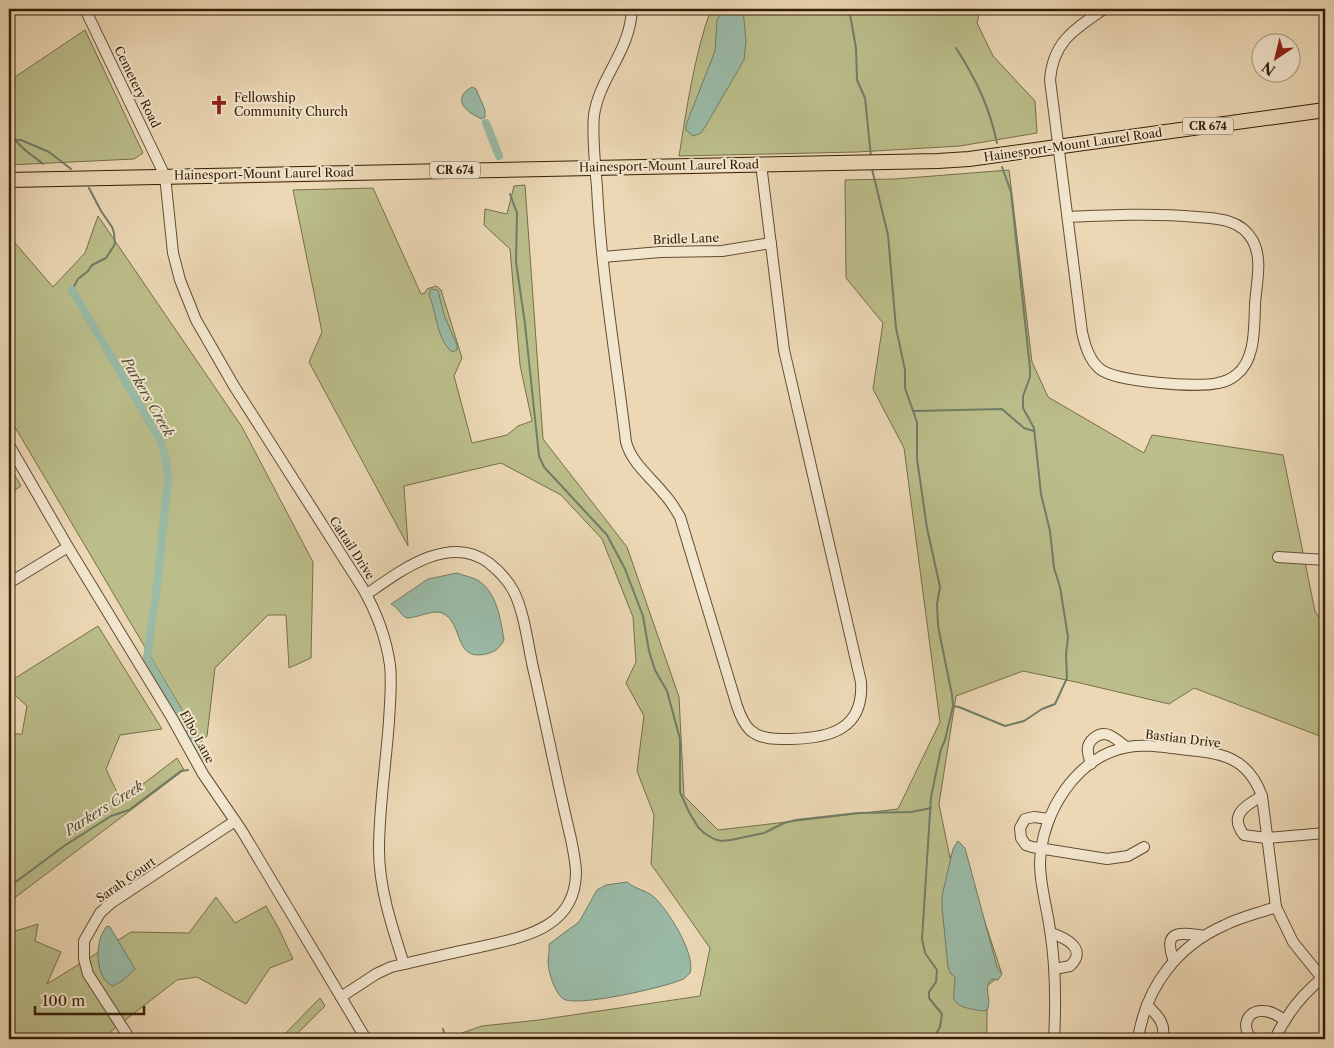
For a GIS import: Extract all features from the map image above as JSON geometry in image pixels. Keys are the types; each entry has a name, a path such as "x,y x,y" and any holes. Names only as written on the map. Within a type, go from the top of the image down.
{"main road":[{"name":"Hainesport-Mount Laurel Road","path":"9,180 872,163 969,159 1325,110"}],"street":[{"name":"Cemetery Road","path":"85,9 166,176"},
{"path":"632,9 632,20 626,42 604,84 594,116 599,225 629,452 669,500 680,517 741,716 751,730 758,735 775,739 806,738 837,732 852,720 860,703 861,682 784,350 761,164"},
{"path":"1068,217 1156,214 1222,220 1240,226 1252,240 1258,259 1252,345 1250,355 1241,371 1219,383 1201,384 1127,378 1107,373 1099,368 1088,353 1082,332 1068,217 1060,147 1051,89 1052,61 1066,38 1104,9"},
{"name":"Cattail Drive","path":"166,176 173,253 180,280 193,314 226,373 367,594 384,638 390,665 391,692 379,837 379,863 383,887 404,964"},
{"name":"Bridle Lane","path":"603,258 660,252 722,250 771,243"},
{"name":"Elbo Lane","path":"9,445 68,547 172,718 203,774 235,820 366,1039"},
{"path":"9,583 68,547"},
{"path":"341,997 376,974 391,967 519,938 540,931 557,918 569,902 575,882 575,861 521,614 509,583 495,568 478,556 468,553 449,552 430,556 413,564 367,594"},
{"path":"1278,557 1325,560"},
{"path":"1091,764 1088,748 1092,739 1097,736 1108,734 1126,747"},
{"name":"Bastian Drive","path":"1054,1039 1055,969 1051,933 1041,886 1041,850 1049,819 1067,788 1091,764 1104,755 1126,747 1157,746 1218,755 1237,761 1251,773 1262,796 1276,907 1293,942 1324,977"},
{"path":"1262,796 1245,806 1238,817 1239,829 1244,835 1266,838 1325,832"},
{"path":"1049,819 1030,817 1022,823 1020,833 1023,842 1041,850 1114,859 1128,856 1144,847"},
{"name":"Sarah Court","path":"130,1039 88,974 84,959 84,941 100,913 111,903 235,820"},
{"path":"1138,1039 1147,1005 1157,983 1186,949 1204,936 1234,921 1276,907"},
{"path":"1051,933 1070,941 1076,954 1070,966 1055,969"},
{"path":"1174,961 1169,948 1171,939 1186,933 1204,936"},
{"path":"1275,1039 1285,1020 1306,994 1324,977"},
{"path":"1147,1005 1162,1021 1164,1032 1162,1039"},
{"path":"1252,1039 1246,1033 1245,1027 1249,1017 1254,1013 1265,1010 1285,1020"}],"green space":[{"path":"711,9 980,9 977,23 993,56 1035,101 1037,133 960,146 857,152 679,156 696,63"},
{"path":"85,30 143,153 134,159 9,165 9,75 12,79"},
{"path":"1009,170 1032,362 1048,397 1144,453 1152,435 1283,455 1315,611 1325,628 1325,738 1194,688 1169,704 1023,671 956,696 939,804 950,858 958,841 1002,974 987,986 987,1039 445,1039 482,1026 539,1020 700,996 710,948 651,864 654,815 637,771 644,716 626,683 636,662 633,617 602,539 561,495 501,463 404,486 408,546 309,362 322,332 293,190 373,188 421,294 425,293 427,289 436,286 441,290 462,358 454,376 472,443 507,435 518,426 532,421 520,365 510,249 484,225 485,209 507,214 514,186 525,185 543,439 627,547 679,697 684,796 718,830 898,809 940,722 904,448 873,389 883,323 846,278 845,180 895,179"},
{"path":"98,216 242,427 313,562 311,658 289,668 286,615 268,615 215,668 207,736 201,742 9,417 9,236 53,287 85,253"},
{"path":"9,465 21,486 9,494"},
{"path":"98,626 162,729 120,735 106,769 121,801 177,758 184,770 9,902 9,737 12,734 22,734 27,706 9,690 9,682"},
{"path":"216,897 235,923 266,906 293,959 270,968 246,1004 197,977 177,980 110,1032 108,1039 15,1039 10,1033 9,933 38,924 35,941 61,952 47,984 131,932 189,933"},
{"path":"320,998 325,1006 292,1039 280,1039"}],"shaded area":[{"path":"17,9 49,9 37,13 25,13"},
{"path":"723,9 743,9 746,41 744,60 701,133 693,136 686,130 686,125 715,51 717,20"},
{"path":"472,87 476,89 485,110 485,117 482,119 471,113 463,105 462,96"},
{"path":"431,289 438,290 444,315 457,345 457,350 452,352 440,333 429,295"},
{"path":"457,573 479,581 485,586 494,600 500,616 504,640 492,652 476,655 468,652 463,647 454,624 442,613 435,612 407,618 391,604 428,579"},
{"path":"958,841 965,848 997,967 1002,974 998,980 992,979 989,983 989,1006 984,1011 967,1008 956,1002 954,999 955,977 951,974 948,967 942,896 953,849"},
{"path":"627,882 651,895 660,903 685,944 691,965 690,973 684,979 672,983 619,996 583,1001 569,1001 562,998 554,986 549,972 549,944 579,922 597,890 606,885"},
{"path":"107,926 110,927 135,969 122,981 113,986 104,979 98,962 99,941"}],"waterway":[{"path":"849,9 856,48 857,80 865,98 871,157"},
{"path":"850,12 855,9"},
{"path":"956,48 981,94 997,143"},
{"path":"486,123 499,156"},
{"path":"9,125 18,143 43,164"},
{"name":"Parkers Creek","path":"16,140 21,140 49,152 71,169"},
{"path":"953,706 1005,726 1024,721 1042,709 1055,704 1067,678 1066,654 1068,637 1060,587 1054,568 1050,531 1041,494 1034,428 1023,408 1023,396 1030,377 1030,368 1011,192 1002,167"},
{"path":"872,169 888,235 896,328 905,370 905,388 917,422 917,459 927,528 940,587 937,604 938,626 953,706 941,749 931,797 922,939 925,953 937,970 936,982 929,992 929,998 942,1014 940,1027 933,1039"},
{"name":"Parkers Creek","path":"72,290 78,279 92,265 106,258 115,244 112,227 89,188"},
{"path":"510,194 517,213 516,262 525,324 539,456 544,467 607,535 625,569 643,616 649,651 655,670 667,691 680,739 680,792 698,827 704,833 721,841 764,833 784,823 796,820 858,813 911,812 931,808"},
{"name":"Parkers Creek","path":"72,290 160,440 167,464 168,479 158,578 147,658 204,757"},
{"path":"913,411 1002,409 1024,428 1034,431"},
{"name":"Parkers Creek","path":"9,887 64,846 111,816 129,810 181,771 188,770"},
{"path":"443,1029 446,1039"}],"place":[{"name":"Fellowship Community Church","path":"219,105"}]}
